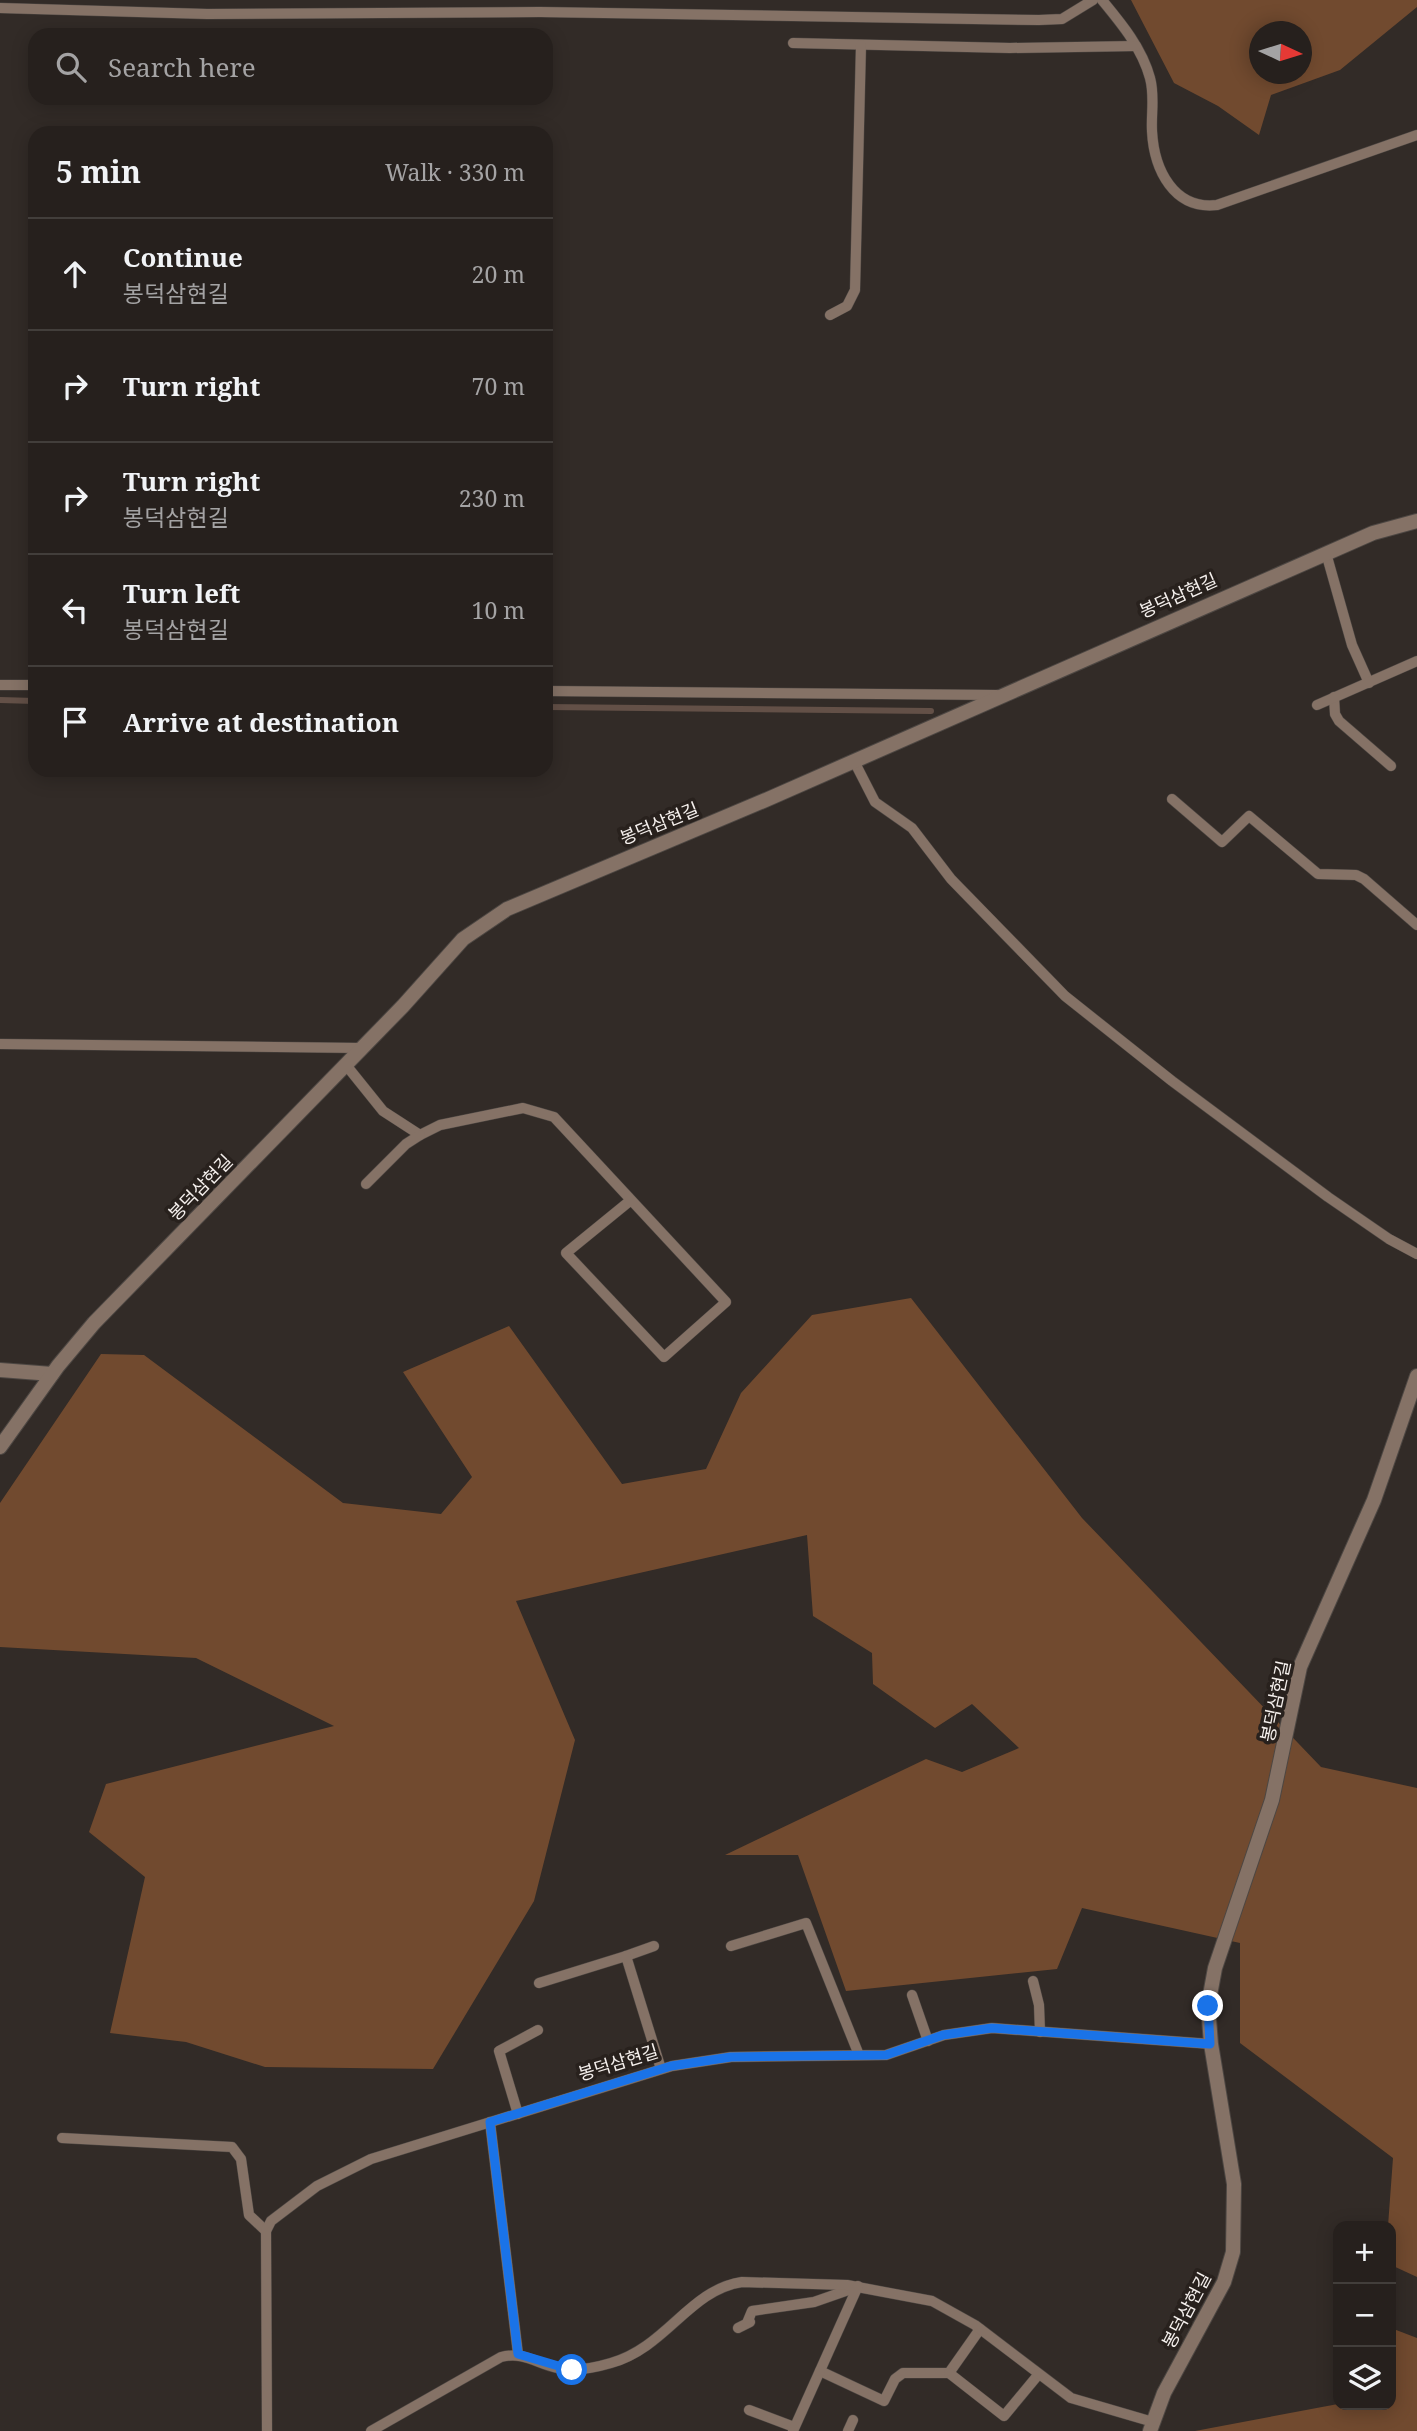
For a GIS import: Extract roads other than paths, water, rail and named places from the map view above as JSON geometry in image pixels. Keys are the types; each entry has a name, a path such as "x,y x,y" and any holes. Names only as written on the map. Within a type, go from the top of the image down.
{"street":[{"name":"봉덕삼현길","path":"0,1447 55,1370 94,1322 346,1065 463,939 507,909 854,761 1326,553 1373,533 1417,521"},
{"path":"0,1370 55,1370"},
{"name":"봉덕삼현길","path":"1152,2426 1164,2393 1224,2282 1233,2252 1234,2184 1210,2044 1208,2006 1215,1968 1275,1790 1300,1667 1374,1500 1417,1376"}],"lane":[{"path":"0,8 207,14 540,12 1039,20 1062,19 1093,0"},
{"path":"1102,0 1136,46 1150,77 1153,146 1166,181 1178,197 1191,204 1203,207 1217,205 1417,135"},
{"path":"793,43 1010,48 1136,46"},
{"path":"830,315 847,306 855,290 861,45"},
{"path":"1326,553 1352,645 1369,682"},
{"path":"1317,705 1417,661"},
{"path":"0,685 28,685"},
{"path":"553,691 1000,695"},
{"path":"1334,697 1335,714 1339,721 1391,766"},
{"path":"854,761 875,802 912,828 951,879 1065,996 1172,1081 1328,1197 1417,1254"},
{"path":"1172,799 1222,842 1249,816 1318,874 1356,875 1364,879 1417,925"},
{"path":"0,1044 362,1048"},
{"path":"346,1065 383,1111 420,1135"},
{"path":"366,1184 406,1144 440,1125 523,1108 554,1117 726,1302 664,1357 566,1253 631,1200"},
{"path":"731,1946 806,1923 859,2055"},
{"path":"539,1983 654,1946"},
{"path":"626,1956 661,2069"},
{"path":"1033,1981 1039,2005 1040,2032"},
{"path":"912,1995 928,2041"},
{"name":"봉덕삼현길","path":"266,2231 271,2221 317,2186 360,2165 661,2069 731,2057 886,2055 943,2035 992,2028 1210,2044"},
{"path":"518,2114 499,2051 537,2030"},
{"path":"371,2431 501,2357 518,2354 490,2122"},
{"path":"62,2138 232,2147 241,2159 249,2215 266,2231 267,2431"},
{"name":"봉덕삼현길","path":"518,2354 558,2368 587,2369 633,2356 649,2346 703,2298 729,2284 818,2282 858,2286 932,2301 949,2308 1072,2398 1152,2426"},
{"path":"738,2328 750,2322 747,2323 752,2311 761,2307 814,2302 858,2286"},
{"path":"749,2410 794,2429 858,2286"},
{"path":"949,2373 980,2329"},
{"path":"820,2371 884,2401 895,2379 903,2373 949,2373 1004,2416 1038,2375"},
{"path":"848,2431 853,2420"}],"waterway":[{"path":"0,700 28,701"},
{"path":"553,707 931,711"}]}
